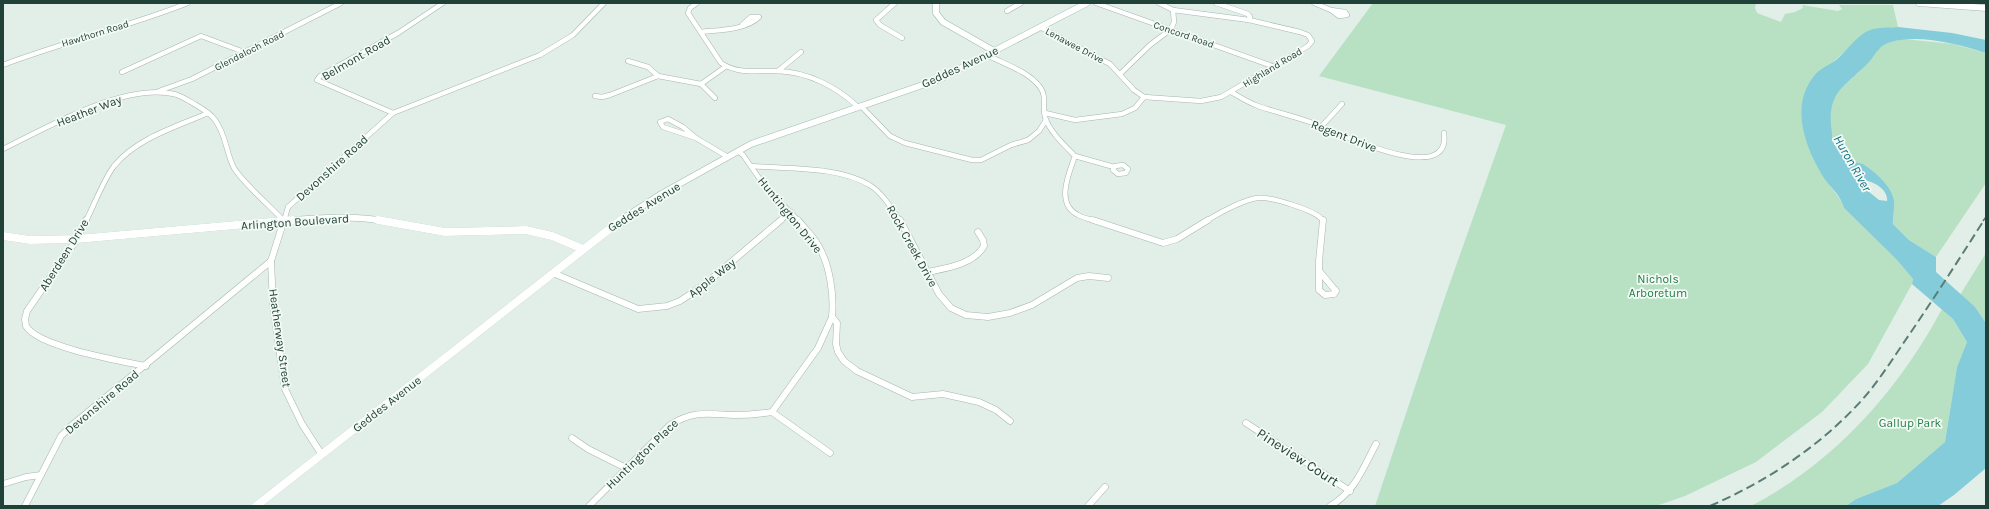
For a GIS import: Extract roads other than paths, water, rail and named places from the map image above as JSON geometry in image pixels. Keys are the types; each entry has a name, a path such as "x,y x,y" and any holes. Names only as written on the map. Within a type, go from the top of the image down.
{"main road":[{"path":"936,3 936,13 943,22 994,51"},
{"name":"Geddes Avenue","path":"256,506 623,218 738,151 764,139 934,81 1087,3"},
{"path":"1920,3 1986,8"},
{"path":"1947,3 1986,5"},
{"name":"Arlington Boulevard","path":"3,236 30,240 77,239 284,221 354,217 445,232 474,233 526,230 547,234 583,249"}],"street":[{"name":"Hawthorn Road","path":"3,65 52,46 157,15 188,3"},
{"name":"Glendaloch Road","path":"156,93 192,79 341,3"},
{"name":"Belmont Road","path":"393,113 317,80 320,76 398,33 443,3"},
{"name":"Devonshire Road","path":"26,506 61,436 71,426 146,366 271,261 288,207 393,113 540,55 573,35 604,3"},
{"path":"697,3 690,8 688,13 721,64 725,67 742,72 778,71 800,75 833,88 849,97 860,106 890,136 905,143 972,160 981,160 1011,145 1028,140 1039,131 1046,120"},
{"path":"895,3 876,20 880,25 902,38"},
{"path":"1007,11 1021,3"},
{"name":"Concord Road","path":"1096,3 1272,66"},
{"name":"Highland Road","path":"1144,97 1209,100 1221,97 1311,44 1312,39 1308,35 1300,32 1249,20 1173,10 1159,3"},
{"path":"1216,3 1248,14 1250,16 1249,20"},
{"path":"1314,3 1331,10"},
{"path":"1120,74 1150,45 1171,29 1174,22 1173,10"},
{"path":"701,32 742,25"},
{"name":"Lenawee Drive","path":"1040,27 1100,57 1120,74 1134,90 1144,97"},
{"path":"122,72 201,36 210,38 244,52"},
{"path":"778,71 801,52"},
{"path":"987,55 1023,74 1039,86 1046,99 1046,120 1070,151 1076,156 1114,167"},
{"path":"628,61 646,64 653,69 658,76"},
{"path":"701,84 725,67"},
{"path":"595,96 602,97 610,95 658,76 701,84 715,98"},
{"name":"Regent Drive","path":"1231,92 1257,106 1286,113 1386,152 1409,158 1424,158 1442,151 1446,141 1444,133"},
{"name":"Heather Way","path":"3,148 103,104 125,97 156,93 173,94 183,98 208,113 216,122 232,164 237,172 284,221"},
{"path":"1045,113 1076,120 1122,114 1135,108 1144,97"},
{"path":"1320,126 1342,104"},
{"name":"Aberdeen Drive","path":"146,366 36,336 28,331 24,319 27,311 77,239 113,167 120,158 142,143 208,113"},
{"path":"696,138 690,132 668,119 660,122 663,127 696,138 728,157"},
{"path":"1039,131 1053,130"},
{"name":"Huntington Drive","path":"738,151 752,166 766,188 791,212 819,246 823,255 832,293 832,317 837,323 836,348 840,356 851,366 902,391 907,396 912,397 941,394 966,398 993,408 1010,421"},
{"path":"1076,156 1065,188 1066,201 1071,211 1082,217 1162,243 1177,239 1223,211 1254,198 1264,198 1318,214 1323,218 1324,224 1320,272"},
{"name":"Rock Creek Drive","path":"752,166 828,173 854,178 871,186 892,206 939,294 947,304 956,311 969,315 998,315 1024,309 1076,279 1085,276 1108,278"},
{"name":"Apple Way","path":"553,273 638,309 666,306 693,294 791,212"},
{"path":"928,272 966,261 980,252 984,247 984,242 978,232"},
{"name":"Heatherway Street","path":"271,261 273,305 285,389 302,424 322,455"},
{"path":"830,453 772,412 818,348 832,317"},
{"name":"Huntington Place","path":"589,506 670,425 681,417 695,413 745,416 772,412"},
{"name":"Pineview Court","path":"1246,423 1350,491"},
{"path":"572,438 588,449 626,468"},
{"path":"1330,506 1342,501 1350,491 1376,444"},
{"path":"3,484 26,477 41,475"},
{"path":"1088,506 1105,487"}],"water":[{"name":"Huron River","path":"1898,27 1952,33 1986,40 1986,53 1951,43 1938,41 1914,39 1887,43 1881,47 1869,62 1841,89 1836,96 1831,114 1832,137 1835,146 1843,154 1854,162 1863,164 1872,170 1885,183 1894,200 1893,224 1909,240 1936,257 1936,272 1975,307 1986,323 1986,468 1954,495 1938,506 1846,506 1856,499 1897,483 1945,442 1957,367 1967,342 1953,319 1912,284 1913,279 1897,260 1844,208 1838,196 1817,167 1806,141 1803,128 1801,114 1802,101 1814,76 1821,69 1836,60 1856,39 1865,32 1877,28","holes":["1857,180 1872,182 1881,188 1887,196 1887,201 1879,200 1857,182"]}],"railway":[{"path":"1983,221 1986,217"},
{"path":"1710,506 1752,486 1772,474 1810,448 1845,418 1875,385 1984,220"}],"park label":[{"name":"Nichols Arboretum","path":"1658,286"},
{"name":"Gallup Park","path":"1910,423"}]}
